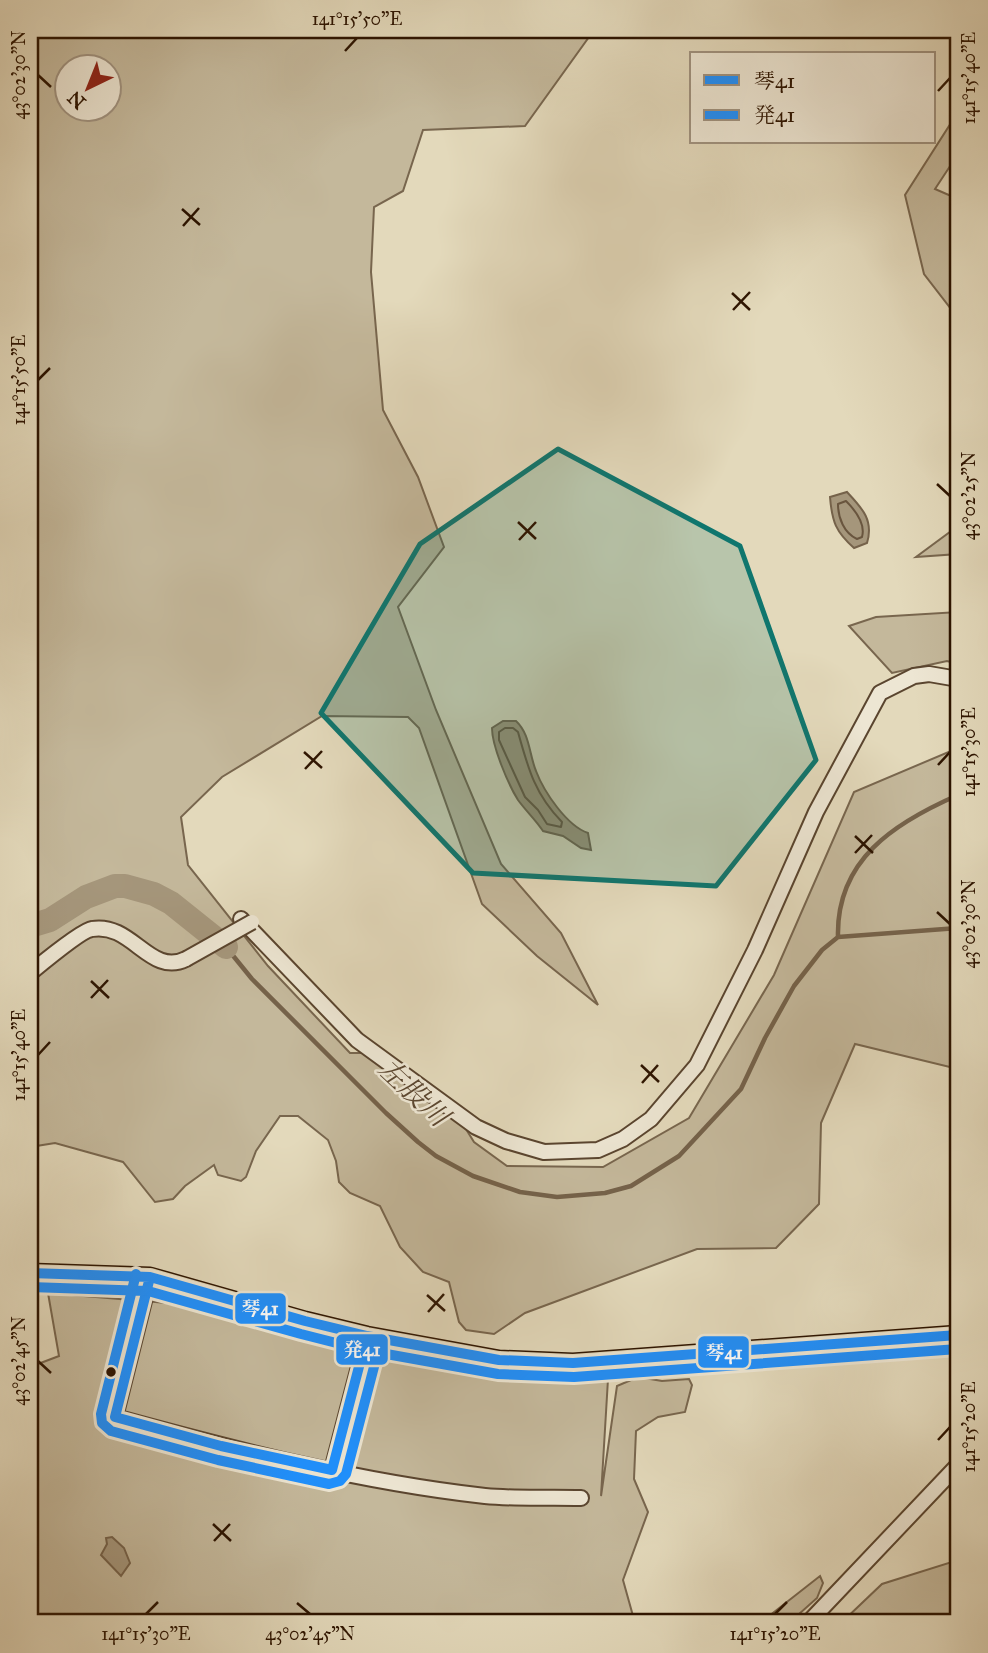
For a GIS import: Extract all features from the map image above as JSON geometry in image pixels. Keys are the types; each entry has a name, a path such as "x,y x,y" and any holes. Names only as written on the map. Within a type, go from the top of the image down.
{"main road":[{"path":"30,1273 150,1277 368,1336 499,1360 573,1363 958,1335"}],"street":[{"path":"30,973 90,928 117,930 160,962 181,961 246,920 357,1040 476,1127 506,1141 544,1152 598,1150 623,1139 651,1119 697,1065 755,950 816,812 880,693 914,676 929,674 958,679"},
{"path":"150,1277 115,1417 221,1446 408,1485 488,1496 581,1498"},
{"path":"332,1470 368,1336"},
{"path":"807,1623 958,1465"}],"highlighted area":[{"path":"558,449 740,546 816,760 716,886 473,873 321,713 420,544"}],"shaded area":[{"path":"30,30 594,30 525,126 423,130 403,191 374,207 371,272 383,410 418,477 444,547 398,607 436,710 501,864 561,933 598,1005 537,956 482,904 419,728 408,717 322,716 222,777 181,817 188,865 268,966 350,1053 364,1053 461,1121 474,1142 507,1166 603,1167 689,1118 774,975 854,792 958,748 958,1069 855,1044 821,1123 819,1204 776,1248 697,1249 525,1313 494,1334 466,1330 459,1322 449,1282 423,1272 400,1247 380,1206 350,1193 339,1182 336,1161 328,1140 298,1116 280,1116 256,1151 246,1177 241,1181 218,1175 214,1165 185,1186 173,1199 155,1202 123,1162 55,1143 30,1147"},
{"path":"958,112 958,154 935,189 958,199 958,318 924,274 905,195"},
{"path":"958,526 958,554 916,557"},
{"path":"958,612 958,664 947,661 892,673 849,626 876,617"},
{"path":"48,1293 167,1303 435,1369 608,1379 601,1496 617,1386 638,1377 662,1381 689,1379 692,1385 685,1412 658,1417 636,1431 634,1479 648,1512 623,1580 635,1623 30,1623 30,1367 59,1356"},
{"path":"958,1560 958,1623 841,1623 882,1584"},
{"path":"820,1576 823,1583 817,1598 789,1623 760,1623"}],"water":[{"path":"847,492 862,509 869,528 867,543 854,548 839,531 831,506 830,497"},
{"path":"503,721 516,721 521,726 545,789 564,816 588,833 591,850 581,848 563,836 543,831 518,800 501,765 493,736 492,728"},
{"path":"112,1537 124,1548 130,1563 121,1576 101,1555 107,1544 106,1538"}],"waterway":[{"path":"838,937 840,910 847,886 858,866 873,848 912,818 958,795"},
{"name":"左股川","path":"30,926 50,920 86,897 115,886 125,886 154,894 171,903 226,947"},
{"name":"左股川","path":"226,947 252,979 386,1113 436,1156 473,1176 520,1192 557,1197 605,1193 631,1186 679,1156 741,1089 794,986 822,950 838,937 958,928"}],"transit line":[{"name":"琴41","path":"30,1273 150,1277 367,1336 499,1360 573,1363 958,1335"},
{"name":"発41","path":"136,1274 101,1414 102,1423 111,1431 218,1460 329,1484 340,1481 346,1474 381,1340"},
{"name":"琴41","path":"115,1417 150,1277"},
{"name":"発41","path":"30,1287 148,1291 364,1350 498,1374 574,1377 958,1349"},
{"name":"琴41","path":"332,1470 367,1336"},
{"name":"琴41","path":"115,1417 221,1446 332,1470"}]}
